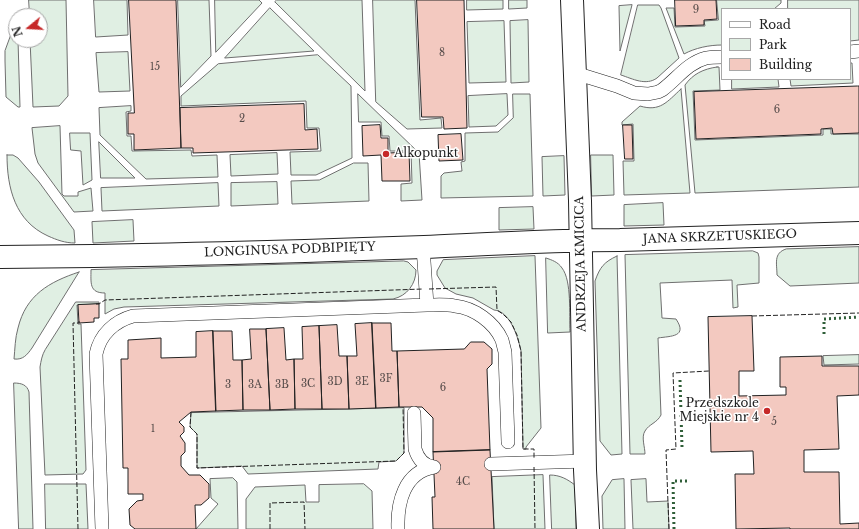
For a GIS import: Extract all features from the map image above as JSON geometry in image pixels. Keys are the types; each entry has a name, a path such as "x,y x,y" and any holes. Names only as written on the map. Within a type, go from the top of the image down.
{"street":[{"name":"ANDRZEJA KMICICA","path":"572,0 580,202 588,529"},
{"name":"JANA SKRZETUSKIEGO","path":"580,240 859,233"},
{"name":"LONGINUSA PODBIPIĘTY","path":"0,257 423,247 580,240"}],"lane":[{"path":"574,73 617,86 634,93 648,94 662,90 688,66 705,58 721,57"},
{"path":"423,247 427,305"},
{"path":"102,529 96,354 99,342 105,334 124,318 133,316 427,305 454,305 464,308 481,316 496,330 502,340 505,352 508,442"},
{"path":"398,529 397,517 399,506 407,485 421,470 434,466 424,464 416,452 414,413"},
{"path":"491,464 586,461"}],"green space":[{"path":"29,0 66,0 68,96 59,106 33,107 30,48 48,48 48,8 30,8"},
{"path":"94,0 127,0 128,35 96,37"},
{"path":"178,0 209,0 211,56 181,87"},
{"path":"215,0 259,0 262,3 216,52"},
{"path":"277,0 362,0 365,91 275,2"},
{"path":"373,0 415,0 420,120 441,118 442,128 407,129 376,102"},
{"path":"467,0 503,0 503,9 467,10"},
{"path":"509,0 527,0 527,8 509,9"},
{"path":"717,0 781,0 781,3 775,8 721,8 721,45 702,47 684,54 666,8 674,8 675,27 705,26 704,21 718,20"},
{"path":"788,0 859,0 859,40 851,41 851,8 788,8"},
{"path":"632,5 620,51 619,6"},
{"path":"638,5 659,5 679,58 657,78 644,82 621,75"},
{"path":"270,8 314,51 225,58"},
{"path":"528,20 529,82 511,83 510,21"},
{"path":"504,21 506,82 469,83 467,22"},
{"path":"8,43 8,48 18,48 20,107 6,97 5,51"},
{"path":"128,52 130,91 99,92 96,53"},
{"path":"318,55 351,86 352,158 316,175 291,175 290,152 321,151 319,128 307,128 306,101 181,106 181,96 218,64"},
{"path":"852,63 853,83 791,86 790,80 851,80"},
{"path":"719,67 720,90 693,91 695,140 823,135 823,129 831,129 831,134 859,134 859,187 695,193 685,85 691,78 699,73 707,69"},
{"path":"732,80 778,80 779,87 732,89"},
{"path":"681,89 690,193 624,195 623,161 634,161 633,124 622,125 622,122 640,106 653,108 663,105"},
{"path":"358,94 419,153 422,200 401,201 401,184 412,183 411,151 390,151 389,136 382,136 381,122 359,122"},
{"path":"507,94 508,115 496,126 469,127 468,96"},
{"path":"513,94 530,94 533,196 441,198 441,176 444,173 462,171 461,162 465,161 465,133 498,132 513,118"},
{"path":"131,106 131,111 126,112 127,136 131,136 132,151 191,150 192,156 217,155 218,177 146,179 100,135 99,108"},
{"path":"60,126 62,194 64,196 78,196 78,192 91,188 93,211 74,212 38,163 35,154 32,128"},
{"path":"70,133 90,133 92,180 83,185 81,151 71,150"},
{"path":"99,142 135,178 101,178"},
{"path":"277,153 278,174 231,176 230,155"},
{"path":"7,155 13,155 18,158 39,182 74,230 75,243 61,241 48,236 37,230 28,222 15,202 11,191 7,167"},
{"path":"591,155 613,155 614,195 592,196"},
{"path":"564,156 565,195 543,196 542,157"},
{"path":"354,163 368,163 369,201 292,204 291,181 319,180"},
{"path":"277,182 278,204 231,206 231,183"},
{"path":"218,183 219,206 102,211 101,188"},
{"path":"663,203 664,225 624,226 624,205"},
{"path":"533,207 534,229 499,230 499,208"},
{"path":"133,220 134,241 93,243 92,222"},
{"path":"859,247 859,283 790,286 777,275 777,256 786,249"},
{"path":"753,251 758,253 759,257 759,283 737,285 738,307 733,308 732,280 660,283 662,318 676,319 680,329 679,332 673,336 658,338 661,415 644,433 643,439 645,454 630,454 625,255"},
{"path":"535,256 541,428 526,449 523,449 521,351 518,339 512,326 505,315 500,311 494,310 473,298 456,294 445,288 437,275 437,271 443,260"},
{"path":"617,256 622,454 611,455 600,441 595,281 603,266 609,260"},
{"path":"546,258 559,264 565,274 569,289 570,332 548,333"},
{"path":"408,262 416,270 416,275 410,289 393,299 124,307 114,309 105,314 105,293 100,293 94,289 91,279 91,270"},
{"path":"79,272 30,351 22,358 14,359 17,332 22,317 33,298 49,285"},
{"path":"76,302 99,302 99,304 77,305 78,324 81,324 86,470 83,474 45,475 40,365 45,350"},
{"path":"859,355 859,364 824,365 823,356"},
{"path":"14,383 24,385 29,392 33,529 19,529"},
{"path":"404,408 404,453 396,461 379,462 378,469 248,474 242,466 197,468 197,434 190,427 191,413"},
{"path":"543,475 545,529 494,529 492,477"},
{"path":"550,475 563,478 575,485 576,529 552,529"},
{"path":"233,478 237,482 238,529 196,529 218,504 211,498 210,479"},
{"path":"624,479 625,529 603,529 602,496 612,480"},
{"path":"646,479 647,502 668,501 669,529 633,529 631,480"},
{"path":"45,484 86,484 88,529 46,529"},
{"path":"364,484 372,491 373,529 246,529 246,499 255,487 305,485 306,502 319,502 319,485"}],"building":[{"path":"129,0 176,0 181,148 134,150 134,134 128,134 128,113 134,113"},
{"path":"417,0 464,0 467,128 444,129 443,117 422,117"},
{"path":"675,0 716,0 717,19 704,20 704,25 676,26"},
{"path":"859,86 859,133 833,134 832,128 821,129 821,134 696,139 694,92"},
{"path":"304,104 305,130 317,129 318,149 193,153 193,148 181,148 180,108"},
{"name":"Alkopunkt","path":"380,125 381,138 388,138 388,153 409,152 410,181 382,181 381,155 363,156 362,126"},
{"path":"623,125 632,125 633,159 625,159"},
{"path":"461,134 463,160 439,161 438,135"},
{"path":"99,304 99,318 94,318 94,322 79,323 78,305"},
{"path":"752,316 754,371 739,371 739,396 786,395 786,387 780,387 780,357 822,356 822,366 859,366 859,395 837,396 839,449 804,450 804,472 839,472 840,524 859,523 859,529 736,529 735,474 754,474 753,451 711,452 708,317"},
{"path":"372,323 391,323 392,351 397,351 399,407 376,408"},
{"path":"372,323 376,408 349,409 347,356 357,356 355,324"},
{"path":"337,325 339,356 347,356 349,409 322,409 319,326"},
{"path":"319,326 322,409 295,409 294,359 303,359 302,327"},
{"path":"284,328 286,360 294,359 295,409 270,410 266,329"},
{"path":"250,329 266,329 270,410 243,410 242,360 251,359"},
{"path":"213,331 216,411 191,412 179,422 184,427 184,432 180,436 185,443 185,452 181,456 181,466 189,475 200,475 209,484 209,498 201,505 195,505 196,529 135,529 130,525 129,509 137,501 143,500 143,494 128,494 128,468 123,468 121,359 128,359 128,340 161,338 161,358 196,357 196,332"},
{"path":"213,331 232,331 233,360 242,360 243,410 216,411"},
{"path":"471,342 484,342 492,349 492,364 487,369 490,450 433,452 433,418 422,407 399,407 397,351 464,349"},
{"path":"490,450 494,529 433,529 432,497 435,497 433,452"}],"hedge":[{"path":"824,334 824,319 859,317"},
{"path":"680,380 682,447"},
{"path":"674,529 673,481 690,481"}],"fence":[{"path":"429,289 496,287 497,310 511,322 517,335 521,351 523,449 534,449 534,459"},
{"path":"96,304 99,304 105,300 423,289"},
{"path":"752,316 859,313"},
{"path":"78,529 73,323 79,323 79,321"},
{"path":"669,529 666,450 676,449 673,373 709,371"},
{"path":"191,412 190,427 197,434 197,468 396,461 404,453 403,407"},
{"path":"534,467 535,529"},
{"path":"270,529 270,503 304,502 305,529"}],"place":[{"name":"Alkopunkt","path":"386,154"},
{"name":"Przedszkole Miejskie nr 4","path":"767,411"}]}
